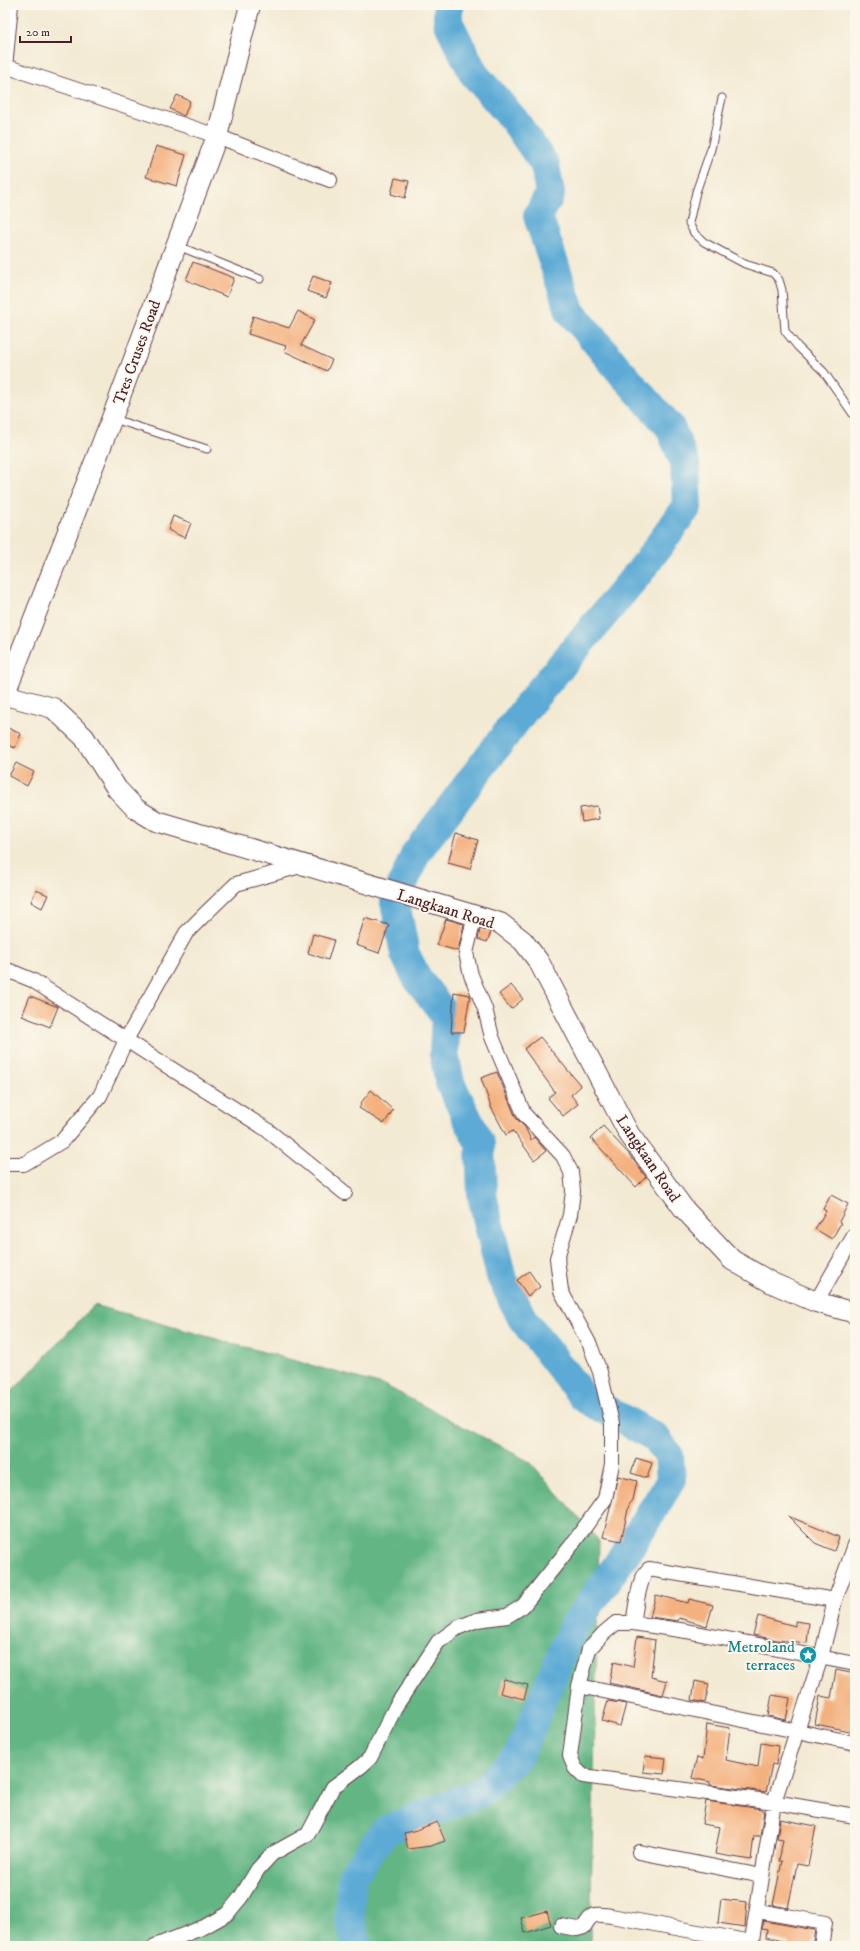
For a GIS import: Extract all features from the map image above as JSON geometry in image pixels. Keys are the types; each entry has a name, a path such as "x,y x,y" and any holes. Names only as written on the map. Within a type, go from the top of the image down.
{"street":[{"path":"11,5 5,66 217,136 330,180"},
{"name":"Tres Cruses Road","path":"5,694 112,418 217,136 250,5"},
{"name":"Langkaan Road","path":"5,694 53,708 84,737 117,789 136,809 156,821 384,889 432,901 500,923 523,941 538,962 629,1134 684,1209 732,1260 772,1283 816,1302 855,1313"},
{"path":"5,1164 24,1164 62,1141 100,1096 126,1040 186,933 206,913 236,884 304,865"},
{"path":"155,1946 204,1927 227,1914 241,1897 258,1869 272,1854 308,1834 333,1787 370,1758 396,1706 438,1642 457,1628 477,1620 507,1616 523,1606 571,1546 606,1498 612,1464 612,1423 600,1372 590,1345 560,1291 557,1258 570,1215 573,1191 571,1172 563,1156 524,1114 492,1037 485,1009 471,975 466,953 475,915"},
{"path":"5,969 32,980 266,1129 345,1192"},
{"path":"816,1302 855,1234"},
{"path":"562,1926 577,1929 584,1927 589,1918 594,1914 606,1915 751,1944 758,1911 774,1802 821,1657 835,1600 855,1545"},
{"path":"633,1623 641,1582 644,1573 649,1569 835,1600"},
{"path":"855,1664 686,1631 633,1623 616,1623 589,1649 579,1686 570,1756 575,1768 583,1776 774,1802 855,1816"},
{"path":"579,1686 855,1742"},
{"path":"639,1852 762,1876"},
{"path":"758,1911 825,1924 821,1946"}],"lane":[{"path":"722,98 711,149 696,192 689,223 694,233 704,242 745,264 773,273 779,280 782,290 785,331 798,347 824,372 855,417"},
{"path":"176,245 260,279"},
{"path":"112,418 207,449"}],"green space":[{"path":"94,1305 386,1386 530,1462 599,1541 590,1946 5,1946 5,1399"}],"building":[{"path":"177,95 190,101 184,116 170,109"},
{"path":"156,146 186,155 177,186 146,177"},
{"path":"395,178 409,181 405,198 391,194"},
{"path":"193,262 234,278 227,297 186,280"},
{"path":"313,276 332,283 326,298 307,291"},
{"path":"298,311 315,320 301,345 332,360 327,371 284,351 286,346 248,334 253,316 289,328"},
{"path":"173,516 191,523 185,538 168,530"},
{"path":"8,728 21,734 15,748 5,744 5,735"},
{"path":"16,763 34,772 27,786 9,776"},
{"path":"597,806 599,819 582,822 580,808"},
{"path":"456,833 478,840 470,869 448,863"},
{"path":"36,890 48,895 42,908 31,902"},
{"path":"365,918 389,925 379,953 356,945"},
{"path":"446,919 464,924 458,951 437,945"},
{"path":"480,929 491,932 487,942 478,939"},
{"path":"313,934 334,940 328,960 308,953"},
{"path":"511,985 523,999 511,1009 499,994"},
{"path":"454,992 470,995 464,1032 451,1032"},
{"path":"30,996 58,1007 50,1027 22,1016"},
{"path":"540,1037 581,1086 571,1095 578,1104 563,1116 548,1098 555,1092 524,1049"},
{"path":"497,1072 516,1118 525,1127 531,1140 534,1137 546,1151 534,1160 513,1131 506,1135 491,1107 481,1078"},
{"path":"371,1090 393,1110 384,1124 359,1108 361,1105 360,1104"},
{"path":"603,1126 628,1153 646,1177 636,1187 591,1138"},
{"path":"831,1195 848,1204 839,1222 841,1223 832,1239 815,1229 826,1211 823,1209"},
{"path":"529,1271 540,1287 528,1296 517,1280"},
{"path":"636,1458 652,1463 647,1478 631,1473"},
{"path":"618,1476 637,1481 633,1500 629,1505 621,1541 603,1537"},
{"path":"788,1516 839,1537 834,1551 815,1543"},
{"path":"656,1595 688,1603 689,1599 713,1605 707,1626 679,1618 678,1621 650,1617"},
{"path":"758,1616 795,1626 795,1621 809,1623 807,1643 777,1640 753,1635"},
{"path":"637,1637 655,1640 651,1677 667,1681 663,1695 609,1683 614,1662 633,1667"},
{"path":"836,1670 855,1674 855,1732 815,1724 820,1696 831,1698"},
{"path":"504,1679 528,1685 524,1699 500,1693"},
{"path":"695,1681 709,1684 705,1703 692,1700"},
{"path":"772,1695 790,1698 786,1720 768,1716"},
{"path":"608,1701 626,1704 620,1726 602,1721"},
{"path":"707,1724 730,1728 726,1760 758,1767 761,1743 778,1746 776,1765 772,1764 766,1792 710,1785 710,1782 692,1778 697,1757 703,1759"},
{"path":"645,1756 666,1758 664,1774 643,1772"},
{"path":"706,1801 762,1809 762,1811 764,1811 760,1836 754,1836 751,1860 715,1854 720,1827 702,1824"},
{"path":"780,1819 816,1826 808,1866 797,1864 788,1908 773,1905 782,1861 779,1861 783,1840 777,1839"},
{"path":"437,1822 445,1841 431,1846 408,1849 404,1833 414,1831"},
{"path":"721,1899 747,1902 745,1927 718,1923"},
{"path":"547,1911 551,1925 525,1933 521,1918"},
{"path":"764,1921 815,1930 812,1946 789,1946 790,1943 766,1937 767,1930 762,1929"}],"waterway":[{"path":"357,1946 349,1915 352,1876 385,1831 481,1792 519,1754 573,1628 630,1547 671,1480 669,1456 655,1437 584,1398 522,1318 501,1276 482,1195 480,1144 450,1083 444,1054 446,1016 417,978 405,954 395,902 416,853 528,705 641,570 687,507 685,463 670,427 620,371 570,311 538,216 550,194 545,165 514,120 474,74 448,22 448,5"}],"place":[{"name":"Metroland terraces","path":"808,1655"}]}
